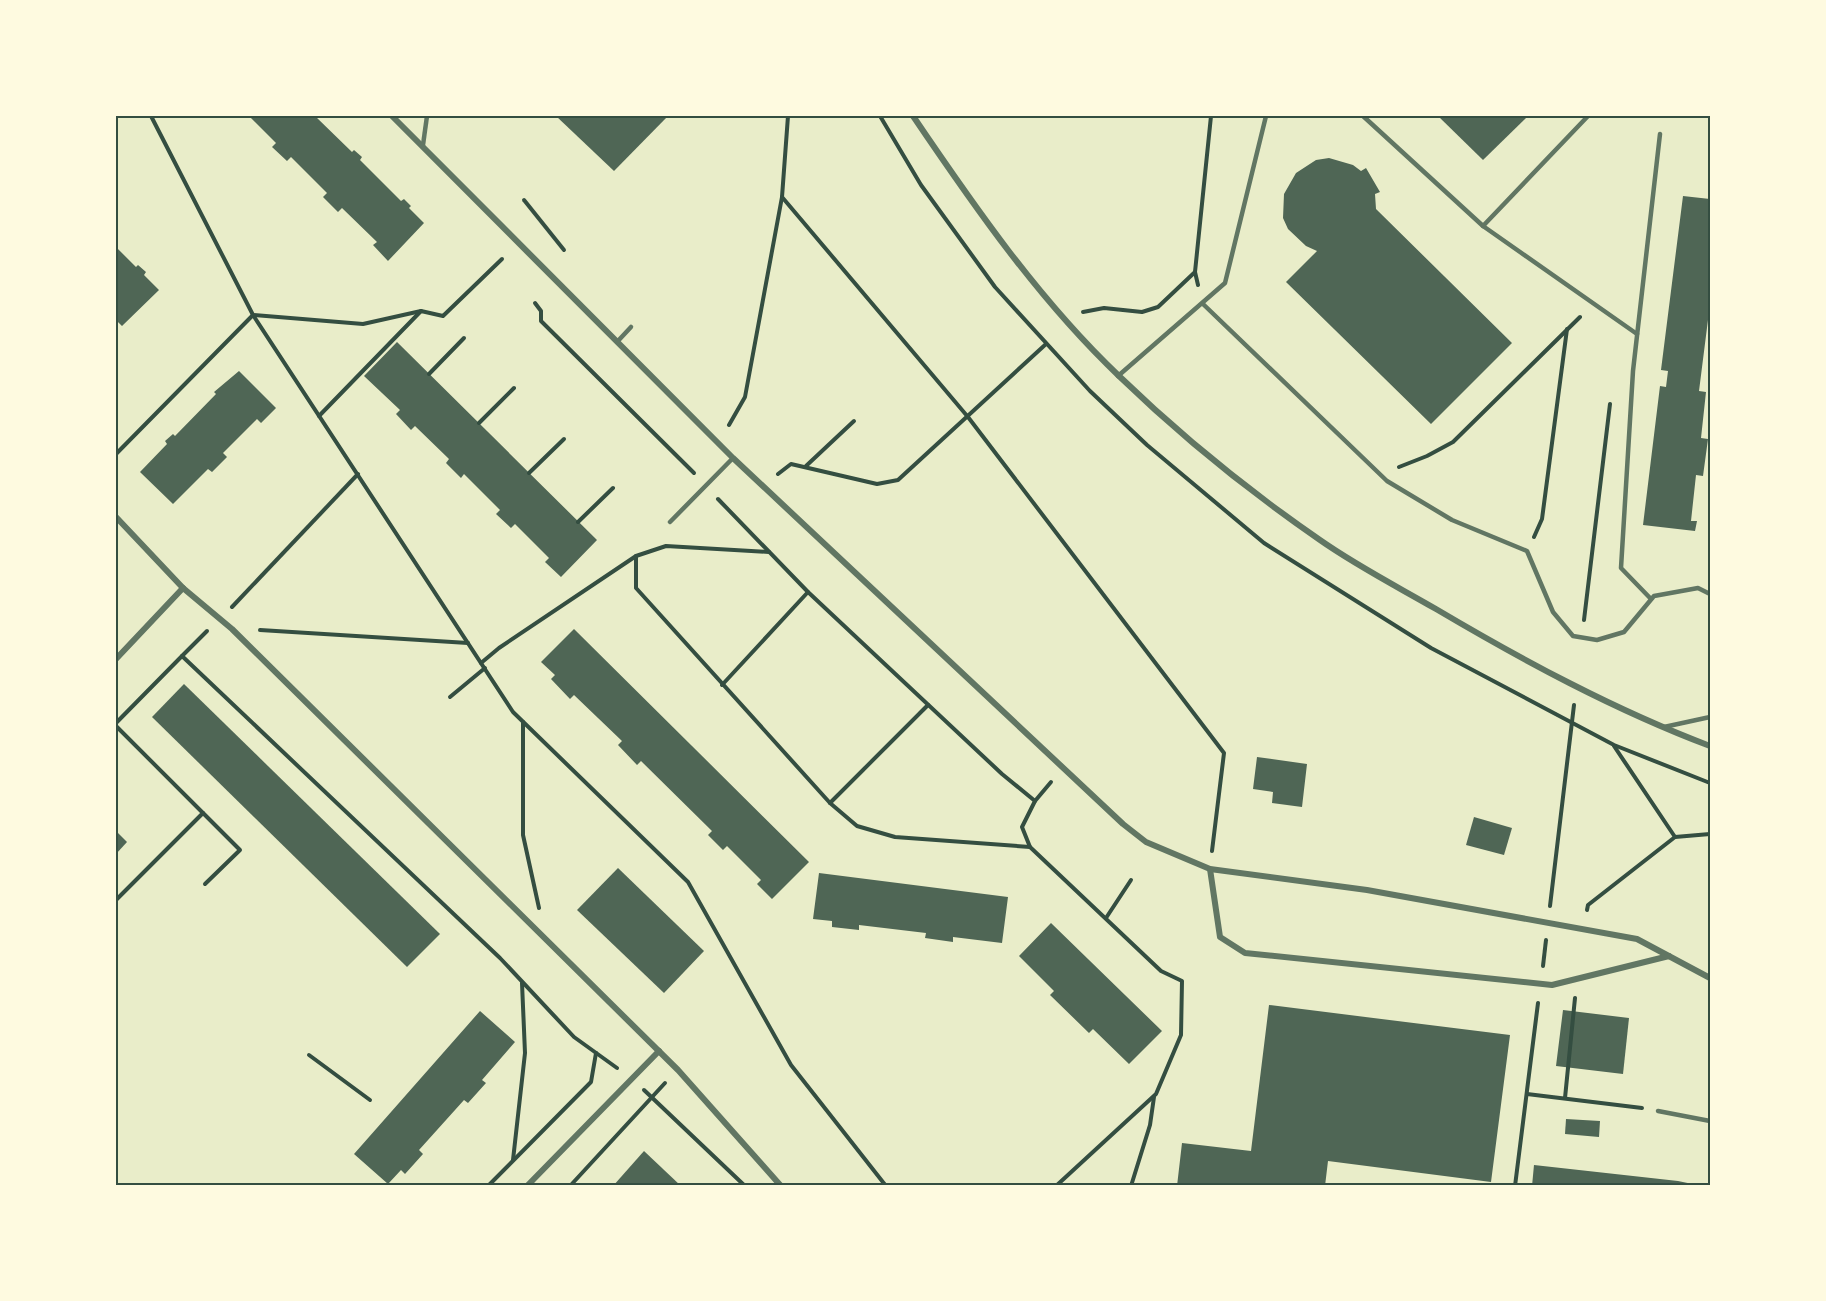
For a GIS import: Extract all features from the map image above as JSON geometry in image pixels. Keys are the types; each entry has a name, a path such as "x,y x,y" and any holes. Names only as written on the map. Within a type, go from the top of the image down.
{"street":[{"path":"392,116 733,458 1123,824 1146,842 1210,869 1367,890 1637,939 1710,978"},
{"path":"913,116 974,206 1052,303 1118,376 1228,473 1322,542 1508,652 1661,727 1710,746"},
{"path":"116,517 183,588 232,629 678,1070 781,1185"},
{"path":"116,659 183,588"},
{"path":"1210,869 1220,938 1245,953 1552,985 1669,956"},
{"path":"527,1185 659,1051"}],"lane":[{"path":"423,145 427,116"},
{"path":"1118,376 1225,283 1266,116"},
{"path":"1363,116 1483,226 1637,334"},
{"path":"1483,226 1588,116"},
{"path":"1651,599 1621,568 1637,334 1660,134"},
{"path":"1203,304 1387,481 1452,520 1527,551 1553,612 1573,636 1597,640 1624,632 1654,596 1698,588 1710,594"},
{"path":"617,342 631,327"},
{"path":"670,522 733,458"},
{"path":"1661,727 1710,717"},
{"path":"1658,1111 1710,1121"}],"path":[{"path":"152,116 253,315 513,712 688,882 791,1065 886,1185"},
{"path":"729,425 745,398 782,197 788,116"},
{"path":"1203,304 1195,272 1211,116"},
{"path":"782,197 968,417 1224,753 1210,869"},
{"path":"524,200 564,250"},
{"path":"253,315 363,324 421,311 443,316 501,260"},
{"path":"1083,312 1104,308 1142,312 1158,306 1195,272"},
{"path":"534,303 541,311 541,321 694,474"},
{"path":"319,416 421,311"},
{"path":"116,454 253,315"},
{"path":"1387,481 1399,466 1427,456 1453,441 1567,329 1542,519 1527,551"},
{"path":"429,374 464,338"},
{"path":"778,474 791,464 877,484 887,484 898,480 1047,344"},
{"path":"478,423 514,387"},
{"path":"1583,628 1612,393"},
{"path":"805,467 854,421"},
{"path":"529,473 564,439"},
{"path":"205,884 240,850 116,724 358,474"},
{"path":"578,522 613,488"},
{"path":"717,499 808,592 928,705 1035,801"},
{"path":"482,663 499,648 636,556 666,546 770,552"},
{"path":"636,556 636,588 830,803 857,826 895,837 1030,847"},
{"path":"722,685 808,592"},
{"path":"232,629 468,643"},
{"path":"182,656 522,982 574,1037 632,1079 745,1185"},
{"path":"450,697 485,668"},
{"path":"1549,910 1575,698"},
{"path":"830,803 928,705"},
{"path":"523,722 523,835 540,904 531,927"},
{"path":"1675,837 1614,745 1710,783"},
{"path":"1052,781 1035,801 1022,827 1030,847 1161,971 1182,981 1180,1035 1154,1097 1150,1125 1131,1185"},
{"path":"116,900 203,813"},
{"path":"1583,928 1588,905 1675,837 1710,834"},
{"path":"1106,918 1131,880"},
{"path":"1542,968 1547,933"},
{"path":"1564,1098 1578,979"},
{"path":"513,1160 525,1053 522,982"},
{"path":"1515,1185 1539,992"},
{"path":"488,1185 591,1082 597,1053"},
{"path":"309,1055 370,1100"},
{"path":"570,1185 678,1070"},
{"path":"1527,1094 1658,1111"},
{"path":"1056,1185 1154,1097"}],"building":[{"path":"249,116 315,116 352,152 354,150 362,157 360,160 401,201 404,199 411,206 409,208 424,223 388,261 373,245 377,242 342,208 338,212 323,197 327,193 291,157 287,161 272,147 276,143"},
{"path":"556,116 668,116 614,171"},
{"path":"1438,116 1528,116 1483,160"},
{"path":"1329,158 1353,165 1361,171 1366,168 1380,192 1375,194 1376,209 1512,343 1431,424 1286,282 1317,251 1306,246 1288,229 1283,218 1284,194 1296,173 1316,160"},
{"path":"1683,196 1710,199 1710,304 1699,391 1706,392 1701,438 1708,439 1703,476 1696,475 1691,521 1697,521 1695,531 1643,525 1660,386 1666,387 1668,371 1661,370"},
{"path":"116,247 136,267 138,265 146,272 144,275 159,290 122,326 116,320"},
{"path":"397,342 597,540 561,577 545,562 549,558 515,524 511,528 496,514 500,510 464,474 461,478 446,463 449,459 415,426 411,430 396,414 400,410 364,376"},
{"path":"239,371 276,408 261,423 257,419 223,453 227,457 212,472 208,469 173,504 140,472 167,444 165,441 173,434 175,436 216,394 214,392"},
{"path":"574,629 809,862 772,899 757,884 761,880 727,846 723,850 708,835 712,831 641,761 637,765 618,745 622,741 574,695 570,699 551,679 555,675 541,662"},
{"path":"184,684 440,934 407,967 152,717"},
{"path":"1257,757 1307,764 1302,807 1272,803 1273,792 1253,789"},
{"path":"1474,817 1512,828 1504,855 1466,845"},
{"path":"116,831 127,842 116,854"},
{"path":"618,868 704,951 664,993 577,910"},
{"path":"819,873 1008,897 1002,943 953,937 953,942 925,938 926,933 859,925 859,930 832,927 832,921 813,919"},
{"path":"1051,923 1162,1031 1129,1064 1093,1029 1089,1033 1050,995 1054,991 1019,956"},
{"path":"1269,1005 1510,1035 1491,1182 1328,1161 1325,1186 1177,1186 1182,1143 1251,1151"},
{"path":"1563,1010 1629,1018 1623,1074 1556,1066"},
{"path":"480,1011 515,1042 482,1080 486,1083 468,1103 464,1100 419,1150 423,1154 405,1174 401,1170 388,1184 354,1154"},
{"path":"1566,1119 1600,1121 1599,1137 1565,1134"},
{"path":"644,1151 681,1186 613,1186"},
{"path":"1534,1165 1678,1181 1702,1186 1532,1186"}]}
